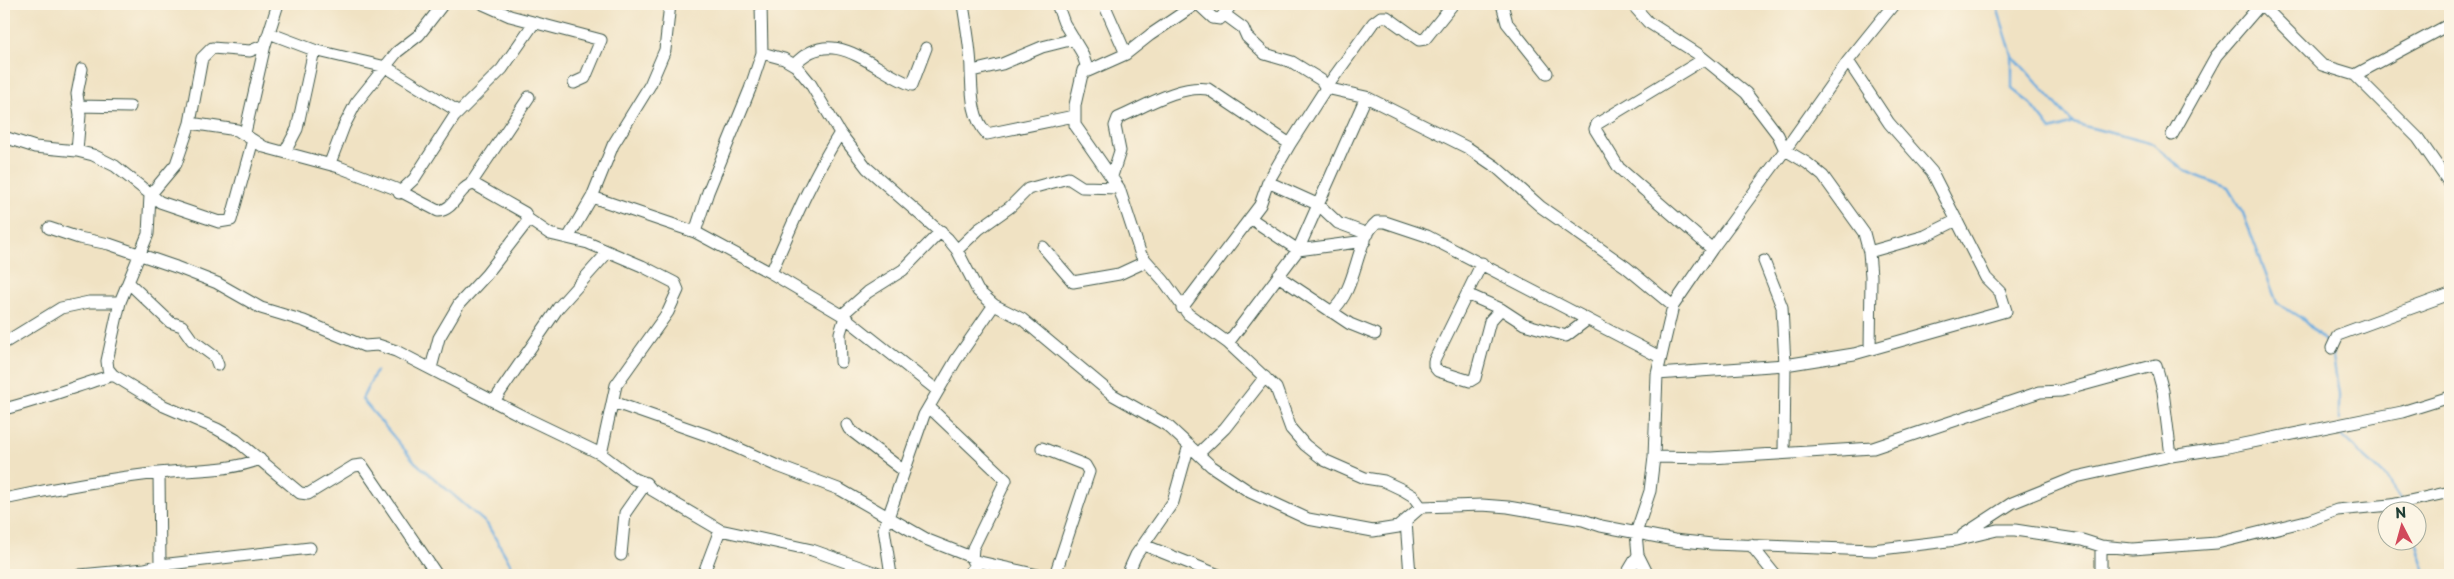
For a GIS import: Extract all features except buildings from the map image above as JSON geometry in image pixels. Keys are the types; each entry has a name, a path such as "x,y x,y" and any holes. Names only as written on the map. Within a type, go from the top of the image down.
{"street":[{"path":"4,137 34,147 77,151 110,163 150,196 169,206 219,222 231,220 249,137 265,45 278,4"},
{"path":"330,164 349,116 397,52 419,34 443,4"},
{"path":"482,4 510,16 601,40 585,78 574,83"},
{"path":"568,238 592,197 613,145 650,85 665,50 670,4"},
{"path":"695,232 708,192 750,89 762,53 761,4"},
{"path":"963,4 972,72 971,93 978,123 987,134 1074,116"},
{"path":"1057,4 1064,23 1082,53 1088,70"},
{"path":"1104,4 1126,54"},
{"path":"1232,4 1220,19 1213,18 1195,4 1150,34 1126,54 1088,70 1083,70 1074,116 1075,125 1080,135 1119,188 1145,262 1164,281 1182,308 1228,343 1265,376 1280,396 1291,429 1305,445 1324,460 1365,478 1384,481 1403,490 1414,496 1421,508"},
{"path":"1182,308 1250,218 1264,196 1268,182 1290,144 1326,88 1373,23 1381,17 1387,16 1419,40 1425,39 1453,4"},
{"path":"1502,4 1507,23 1547,73"},
{"path":"1632,4 1648,22 1704,59 1746,93 1778,135 1786,150 1807,163 1832,186 1846,211 1864,233 1869,252 1870,349"},
{"path":"1648,575 1638,555 1636,533 1650,491 1654,457 1657,374 1673,306 1848,61 1894,4"},
{"path":"2172,135 2216,56 2261,4 2322,65 2355,75 2418,138 2450,184"},
{"path":"1224,14 1242,28 1246,36 1265,54 1292,62 1321,80 1326,88 1366,97 1468,148 1496,168 1541,207 1626,268 1673,306"},
{"path":"399,193 414,178 459,112 498,75 534,23"},
{"path":"2355,75 2450,24"},
{"path":"269,33 314,50 386,67 459,112"},
{"path":"972,72 1002,64 1042,47 1074,40"},
{"path":"265,45 250,51 212,48 206,52 200,63 190,123 176,164 150,196 149,226 129,283 120,302 107,361 108,369 113,375 164,406 223,432 260,459 295,490 304,495 354,466 362,465 437,575"},
{"path":"794,65 802,56 812,51 838,46 875,65 903,83 912,84 926,48"},
{"path":"285,152 297,129 314,50"},
{"path":"762,53 784,59 794,65 810,83 840,133 876,178 941,231 957,250 978,291 994,305 1022,319 1113,395 1160,420 1211,466 1250,492 1308,519 1373,531 1385,531 1406,522 1421,508 1482,505 1583,520 1674,540 1873,550 1956,540 1998,530 2016,530 2082,540 2101,546 2132,549 2217,543 2310,520 2337,510 2412,502 2450,492"},
{"path":"1704,59 1597,124 1595,129 1618,168 1712,249"},
{"path":"1657,374 1785,366 1854,354 2006,311 2000,292 1986,278 1932,172 1889,123 1848,61"},
{"path":"77,151 77,94 82,69"},
{"path":"1112,176 1120,151 1115,126 1118,118 1178,91 1197,88 1208,89 1290,144"},
{"path":"190,123 226,127 249,137 264,147 330,164 390,187 432,209 445,211 470,185 529,97"},
{"path":"1228,343 1298,250 1366,97"},
{"path":"78,106 130,107"},
{"path":"770,273 824,159 840,133"},
{"path":"957,250 979,230 1010,207 1028,189 1068,178 1082,187 1119,188"},
{"path":"1268,182 1319,205 1338,223 1366,237"},
{"path":"470,185 480,186 526,213 528,219 550,234 588,243 675,283 678,290 668,312 618,380 601,454"},
{"path":"592,197 695,232 770,273 843,316 938,391"},
{"path":"1250,218 1298,250 1366,237"},
{"path":"430,368 439,338 459,304 486,275 528,219"},
{"path":"1869,252 1925,236 1957,220"},
{"path":"1332,312 1346,295 1366,237 1377,222 1385,222 1427,236 1482,263 1660,357"},
{"path":"49,228 140,254 217,283 261,308 304,321 364,346 378,345 396,351 601,454 634,479 646,483 652,490 720,530 812,550 882,575"},
{"path":"841,362 840,333 843,316 872,289 904,270 941,231"},
{"path":"1043,247 1073,282 1119,274 1145,262"},
{"path":"494,401 558,308 608,252"},
{"path":"1764,261 1782,307 1785,366 1784,452"},
{"path":"1482,263 1434,361 1434,366 1438,371 1470,381 1475,378 1490,321 1501,310"},
{"path":"1278,276 1362,330 1375,334"},
{"path":"129,283 170,322 182,326 192,340 215,357 218,365"},
{"path":"1467,294 1501,310 1524,324 1566,336 1587,320"},
{"path":"2332,348 2338,335 2450,294"},
{"path":"4,343 61,308 89,302 120,302"},
{"path":"891,575 884,539 888,515 924,415 956,360 994,305"},
{"path":"1654,457 1712,458 1784,452 1873,448 2040,392 2061,390 2156,364 2163,391 2171,456"},
{"path":"4,409 39,401 80,385 113,375"},
{"path":"1198,454 1225,428 1265,376"},
{"path":"1956,540 2012,504 2076,477 2171,456 2223,448 2324,426 2402,412 2450,397"},
{"path":"613,402 718,439 775,465 841,490 888,515 928,540 975,560 1038,575"},
{"path":"930,407 1006,480 973,548 975,560 967,575"},
{"path":"847,424 849,429 862,440 904,471"},
{"path":"1127,575 1144,545 1173,502 1189,445"},
{"path":"1042,448 1085,465 1089,472 1055,575"},
{"path":"4,499 46,490 159,473 241,466 260,459"},
{"path":"159,473 160,565"},
{"path":"621,555 625,513 646,483"},
{"path":"1406,522 1410,575"},
{"path":"704,575 720,530"},
{"path":"1144,545 1219,575"},
{"path":"1752,545 1775,575"},
{"path":"2101,546 2101,575"},
{"path":"80,575 145,569 160,565 310,548"},
{"path":"1626,575 1638,555"}],"waterway":[{"path":"1996,4 2012,55 2073,123 2153,144 2185,171 2228,188 2243,213 2277,303 2301,318 2329,345"},
{"path":"2012,56 2012,89 2031,104 2051,130 2073,123"},
{"path":"2332,351 2339,394 2339,420"},
{"path":"376,371 362,399 415,462 487,524 517,575"},
{"path":"2339,428 2342,436 2384,475 2400,499"},
{"path":"2419,552 2427,575"}]}
